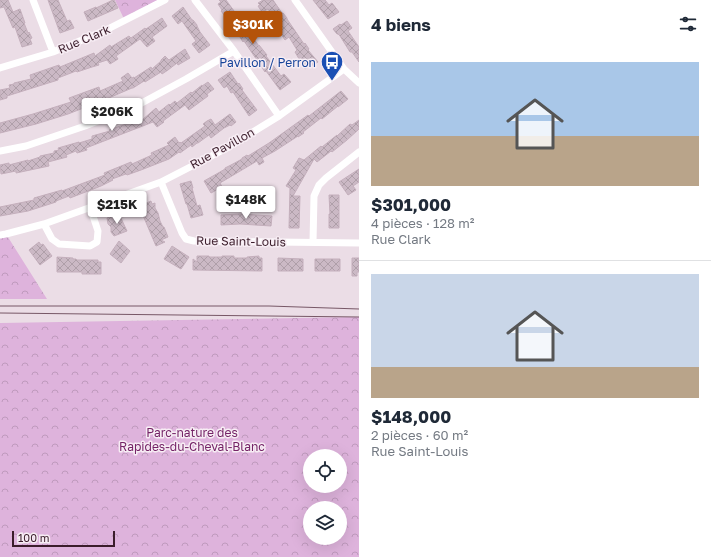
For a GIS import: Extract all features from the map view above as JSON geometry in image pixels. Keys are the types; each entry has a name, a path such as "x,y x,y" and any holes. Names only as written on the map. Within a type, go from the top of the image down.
{"street":[{"path":"33,0 53,52"},
{"name":"Rue Clark","path":"0,68 53,52 104,31 165,0"},
{"path":"195,0 234,51 279,116"},
{"path":"295,0 344,69 359,83"},
{"path":"0,151 33,143 85,126 138,105 234,51"},
{"name":"Rue Pavillon","path":"0,234 6,234 44,224 161,182 227,148 279,116 344,69"},
{"path":"313,242 314,196 319,185 359,152"},
{"name":"Rue Saint-Louis","path":"161,182 182,233 186,239 194,241 359,243"},
{"path":"44,224 52,239 59,244 90,246 97,242 98,231 90,207"}],"green space":[{"path":"115,0 165,0 125,21"},
{"path":"6,234 47,299 0,299 0,235"},
{"name":"Parc-nature des Rapides-du-Cheval-Blanc","path":"359,317 359,557 0,557 0,323"}],"building":[{"path":"0,0 8,0 13,12 20,9 28,33 29,32 32,38 30,39 32,44 22,47 15,27 13,28 4,7 0,8"},
{"path":"48,0 58,0 67,21 70,20 74,28 60,33"},
{"path":"113,0 118,8 88,21 84,12"},
{"path":"219,0 226,0 241,20 244,17 248,23 244,26 267,55 266,56 281,76 284,74 291,82 280,90 266,71 265,72 244,41 243,42 227,16 225,16 221,11 222,10 218,4 221,2"},
{"path":"263,0 273,0 318,62 305,69 295,52 297,50 289,37 285,40 279,31 282,28 268,9 262,12 258,6 260,5 258,3"},
{"path":"313,0 325,0 329,5 332,3 339,12 328,19"},
{"path":"183,7 210,45 199,53 192,44 196,41 182,21 178,24 172,16"},
{"path":"162,18 167,26 152,37 155,41 147,47 140,39 116,56 118,59 110,64 107,60 98,63 99,65 77,72 76,71 58,78 58,80 7,96 7,98 0,100 0,90 10,88 9,85 31,79 30,75 59,65 60,67 94,53 95,56 110,45 111,47 129,36 131,38"},
{"path":"347,21 352,28 348,31 359,47 359,62 333,29"},
{"path":"185,49 190,58 178,65 177,63 162,74 161,72 133,88 68,114 0,133 0,123 71,102 69,98 99,87 100,91 123,81 121,78 128,73 132,78 134,78 151,67 152,69 165,56 169,60"},
{"path":"230,72 257,110 249,116 233,92 231,93 227,86 224,88 218,80"},
{"path":"208,82 214,89 207,94 208,96 189,110 185,105 157,127 153,122 86,148 87,150 77,153 76,151 66,155 67,157 48,162 49,166 16,173 16,171 1,174 0,165 9,163 9,165 28,161 40,156 54,153 54,151 59,150 58,148 92,139 92,136 110,131 109,130 129,123 128,121 140,116 142,120 156,108 159,112 175,101 177,103 191,92 192,93"},
{"path":"341,91 348,99 338,107 322,119 321,118 303,132 304,133 262,158 264,162 259,165 257,161 220,183 222,187 211,193 204,181 269,143 308,115 309,116"},
{"path":"230,114 236,122 231,126 230,125 224,128 211,138 209,135 192,147 191,145 169,159 112,179 113,180 101,186 70,198 69,196 28,211 0,216 0,207 34,200 34,198 62,191 105,175 104,173 131,162 132,164 152,155 151,153 169,145 167,143 175,137 179,143 181,143 205,126 203,124 207,121 211,119 215,125"},
{"path":"359,120 359,129 347,140 317,162 314,159 293,196 300,196 299,228 289,228 290,188 286,186 296,170 293,168 299,158 304,160 321,146 322,147 337,136 350,124 352,125"},
{"path":"359,169 359,182 353,186 356,190 348,195 339,182"},
{"path":"191,181 197,206 200,205 203,215 191,218 180,184"},
{"path":"329,195 339,195 339,228 329,228"},
{"path":"151,201 152,204 155,203 155,208 168,237 161,240 165,242 156,246 139,206"},
{"path":"119,214 127,231 114,236 111,232 111,227 108,224 107,218"},
{"path":"240,214 272,216 271,226 240,224 221,225 221,215"},
{"path":"119,241 130,251 121,263 110,254"},
{"path":"39,242 41,245 43,244 52,256 40,265 29,250"},
{"path":"172,246 189,257 181,269 164,259"},
{"path":"197,256 234,256 234,258 247,258 259,256 259,258 262,258 262,271 193,270 193,259 197,262"},
{"path":"57,257 73,258 77,260 98,260 98,262 101,262 101,274 57,272"},
{"path":"278,258 303,259 303,271 278,271"},
{"path":"352,258 359,258 359,272 357,272 357,276 352,276"},
{"path":"315,259 340,259 340,271 315,271"}],"tram line":[{"path":"0,306 269,306 359,309"},
{"path":"0,313 359,317"}],"place":[{"name":"Pavillon / Perron","path":"332,82"}]}
